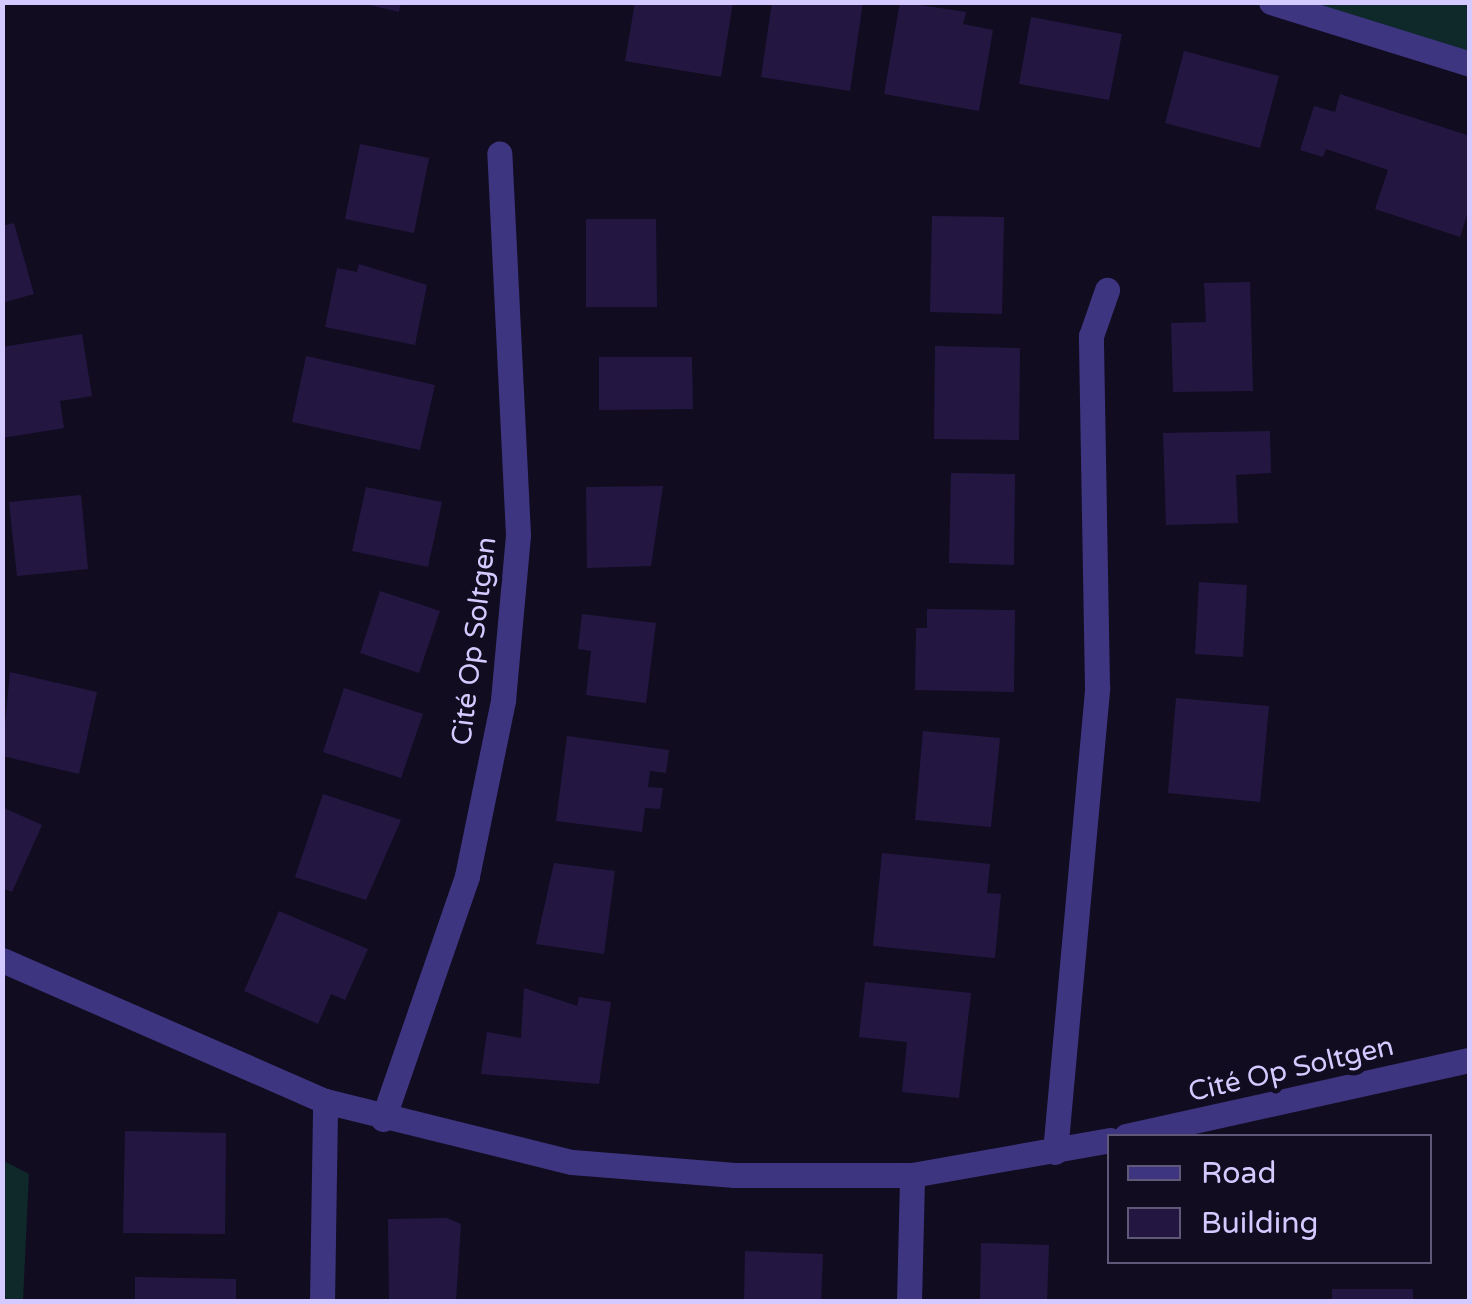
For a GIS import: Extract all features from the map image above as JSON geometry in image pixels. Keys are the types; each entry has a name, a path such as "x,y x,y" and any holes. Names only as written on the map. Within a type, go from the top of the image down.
{"street":[{"path":"1271,2 1470,64"},
{"name":"Cité Op Soltgen","path":"383,1119 467,876 503,700 518,536 499,154"},
{"path":"1055,1152 1097,687 1090,336 1107,290"},
{"path":"2,960 326,1101 383,1119 572,1162 734,1175 912,1175 1107,1141"},
{"name":"Cité Op Soltgen","path":"1135,1134 1470,1060"},
{"path":"322,1302 326,1101"},
{"path":"909,1302 912,1175"}],"green space":[{"path":"1271,3 1469,3 1469,64"},
{"path":"4,1161 29,1174 23,1301 3,1301"}],"building":[{"path":"357,2 401,2 399,12"},
{"path":"635,2 733,2 721,77 625,61"},
{"path":"772,2 863,2 850,91 761,77"},
{"path":"900,2 966,12 963,24 993,30 979,111 884,94"},
{"path":"1031,17 1122,34 1109,100 1019,84"},
{"path":"1184,51 1279,76 1260,148 1165,123"},
{"path":"1340,94 1470,136 1470,206 1460,237 1375,209 1388,170 1326,149 1323,157 1300,150 1314,106 1335,112"},
{"path":"360,144 429,158 414,233 345,219"},
{"path":"932,216 1004,217 1002,314 930,312"},
{"path":"586,219 656,219 657,307 586,307"},
{"path":"14,223 34,294 2,303 2,226"},
{"path":"359,264 427,285 415,345 325,327 337,268 357,272"},
{"path":"1250,282 1253,391 1173,392 1171,323 1206,322 1204,283"},
{"path":"82,334 92,396 60,401 64,428 2,438 2,347"},
{"path":"935,346 1020,348 1019,440 934,439"},
{"path":"306,356 435,385 420,450 292,422"},
{"path":"599,357 692,357 693,409 599,410"},
{"path":"1270,431 1271,473 1236,475 1238,523 1166,525 1163,433"},
{"path":"951,473 1015,474 1014,565 949,563"},
{"path":"663,486 651,566 587,568 586,487"},
{"path":"366,487 442,502 428,567 352,551"},
{"path":"81,495 88,569 17,576 9,502"},
{"path":"1199,582 1247,585 1243,657 1195,654"},
{"path":"380,591 440,611 419,673 360,653"},
{"path":"927,609 1015,610 1014,692 915,690 916,628 927,628"},
{"path":"582,614 656,623 646,703 586,695 591,651 578,649"},
{"path":"10,672 97,692 79,774 2,756"},
{"path":"344,688 423,714 401,778 323,752"},
{"path":"1176,698 1269,706 1260,802 1168,793"},
{"path":"923,731 1000,738 991,827 915,820"},
{"path":"567,736 669,750 666,773 650,771 648,787 663,788 660,809 645,808 642,832 556,821"},
{"path":"323,794 401,820 366,900 295,877"},
{"path":"2,807 42,825 12,892 2,888"},
{"path":"882,853 990,864 987,893 1001,894 995,958 873,946"},
{"path":"554,863 615,871 604,954 536,944"},
{"path":"279,911 368,949 345,1000 331,994 318,1024 244,991"},
{"path":"865,982 971,993 959,1098 902,1092 907,1042 859,1037"},
{"path":"524,988 577,1006 579,997 611,1002 599,1084 481,1074 487,1032 521,1038"},
{"path":"125,1131 226,1133 225,1234 123,1233"},
{"path":"447,1218 461,1224 456,1302 389,1302 388,1219"},
{"path":"981,1243 1049,1245 1047,1302 980,1302"},
{"path":"745,1251 823,1254 821,1302 744,1302"},
{"path":"135,1277 236,1279 236,1302 135,1302"},
{"path":"1332,1289 1413,1289 1413,1302 1332,1302"}]}
